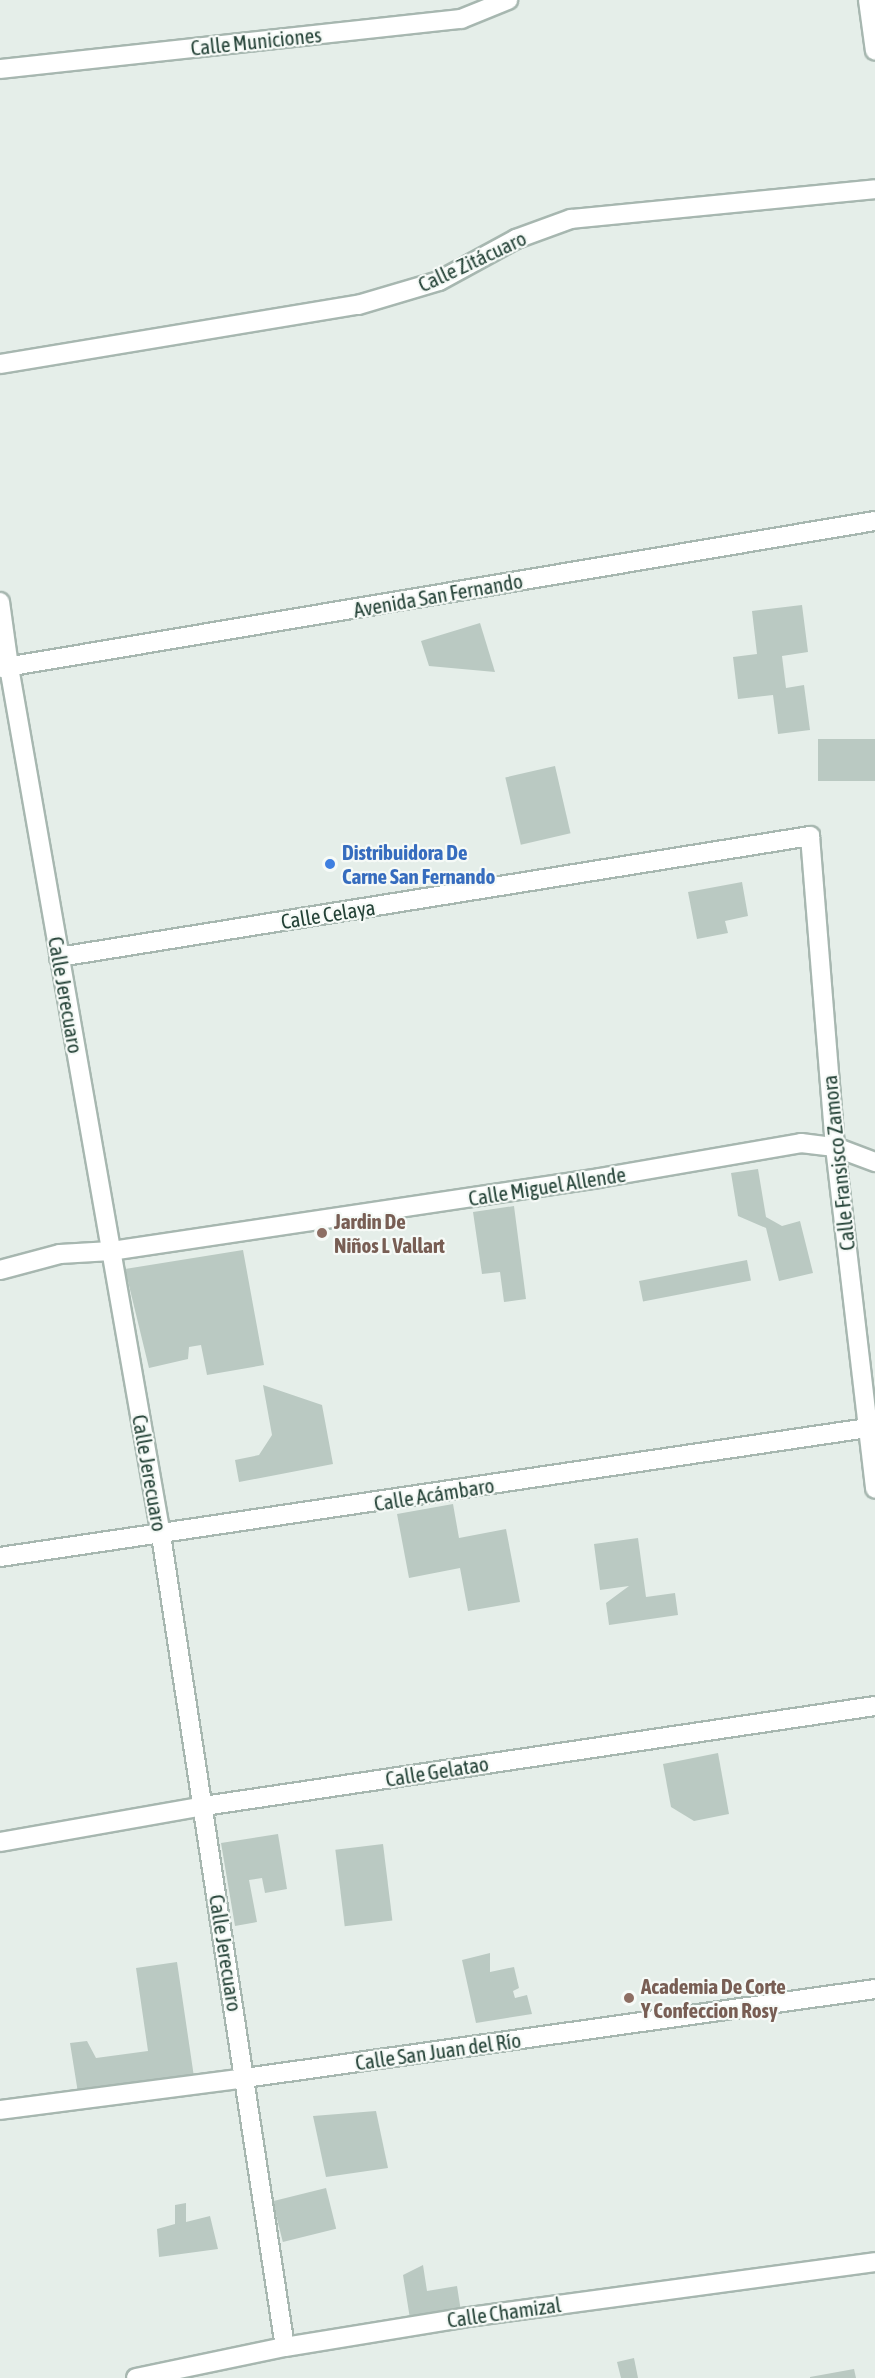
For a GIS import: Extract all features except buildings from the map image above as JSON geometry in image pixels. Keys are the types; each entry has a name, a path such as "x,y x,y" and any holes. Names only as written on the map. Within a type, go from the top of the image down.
{"street":[{"name":"Calle Municiones","path":"0,69 461,19 508,0"},
{"path":"868,0 875,51"},
{"name":"Calle Zitácuaro","path":"0,364 358,305 439,281 516,239 571,219 875,189"},
{"name":"Avenida San Fernando","path":"4,668 875,520"},
{"name":"Calle Jerecuaro","path":"0,602 4,668 59,957 161,1535 285,2347"},
{"name":"Calle Celaya","path":"59,957 810,836"},
{"name":"Calle Fransisco Zamora","path":"810,836 835,1147 875,1489"},
{"name":"Calle Miguel Allende","path":"0,1270 60,1254 111,1251 599,1178 801,1143 835,1147 875,1161"},
{"name":"Calle Acámbaro","path":"0,1557 161,1535 867,1428"},
{"name":"Calle Gelatao","path":"0,1842 204,1806 875,1706"},
{"name":"Calle San Juan del Río","path":"0,2110 245,2079 875,1989"},
{"name":"Calle Chamizal","path":"136,2378 285,2347 462,2318 875,2262"}],"place":[{"name":"Distribuidora De Carne San Fernando","path":"330,864"},
{"name":"Jardin De Niños L Vallart","path":"322,1233"},
{"name":"Academia De Corte Y Confeccion Rosy","path":"629,1998"}]}
